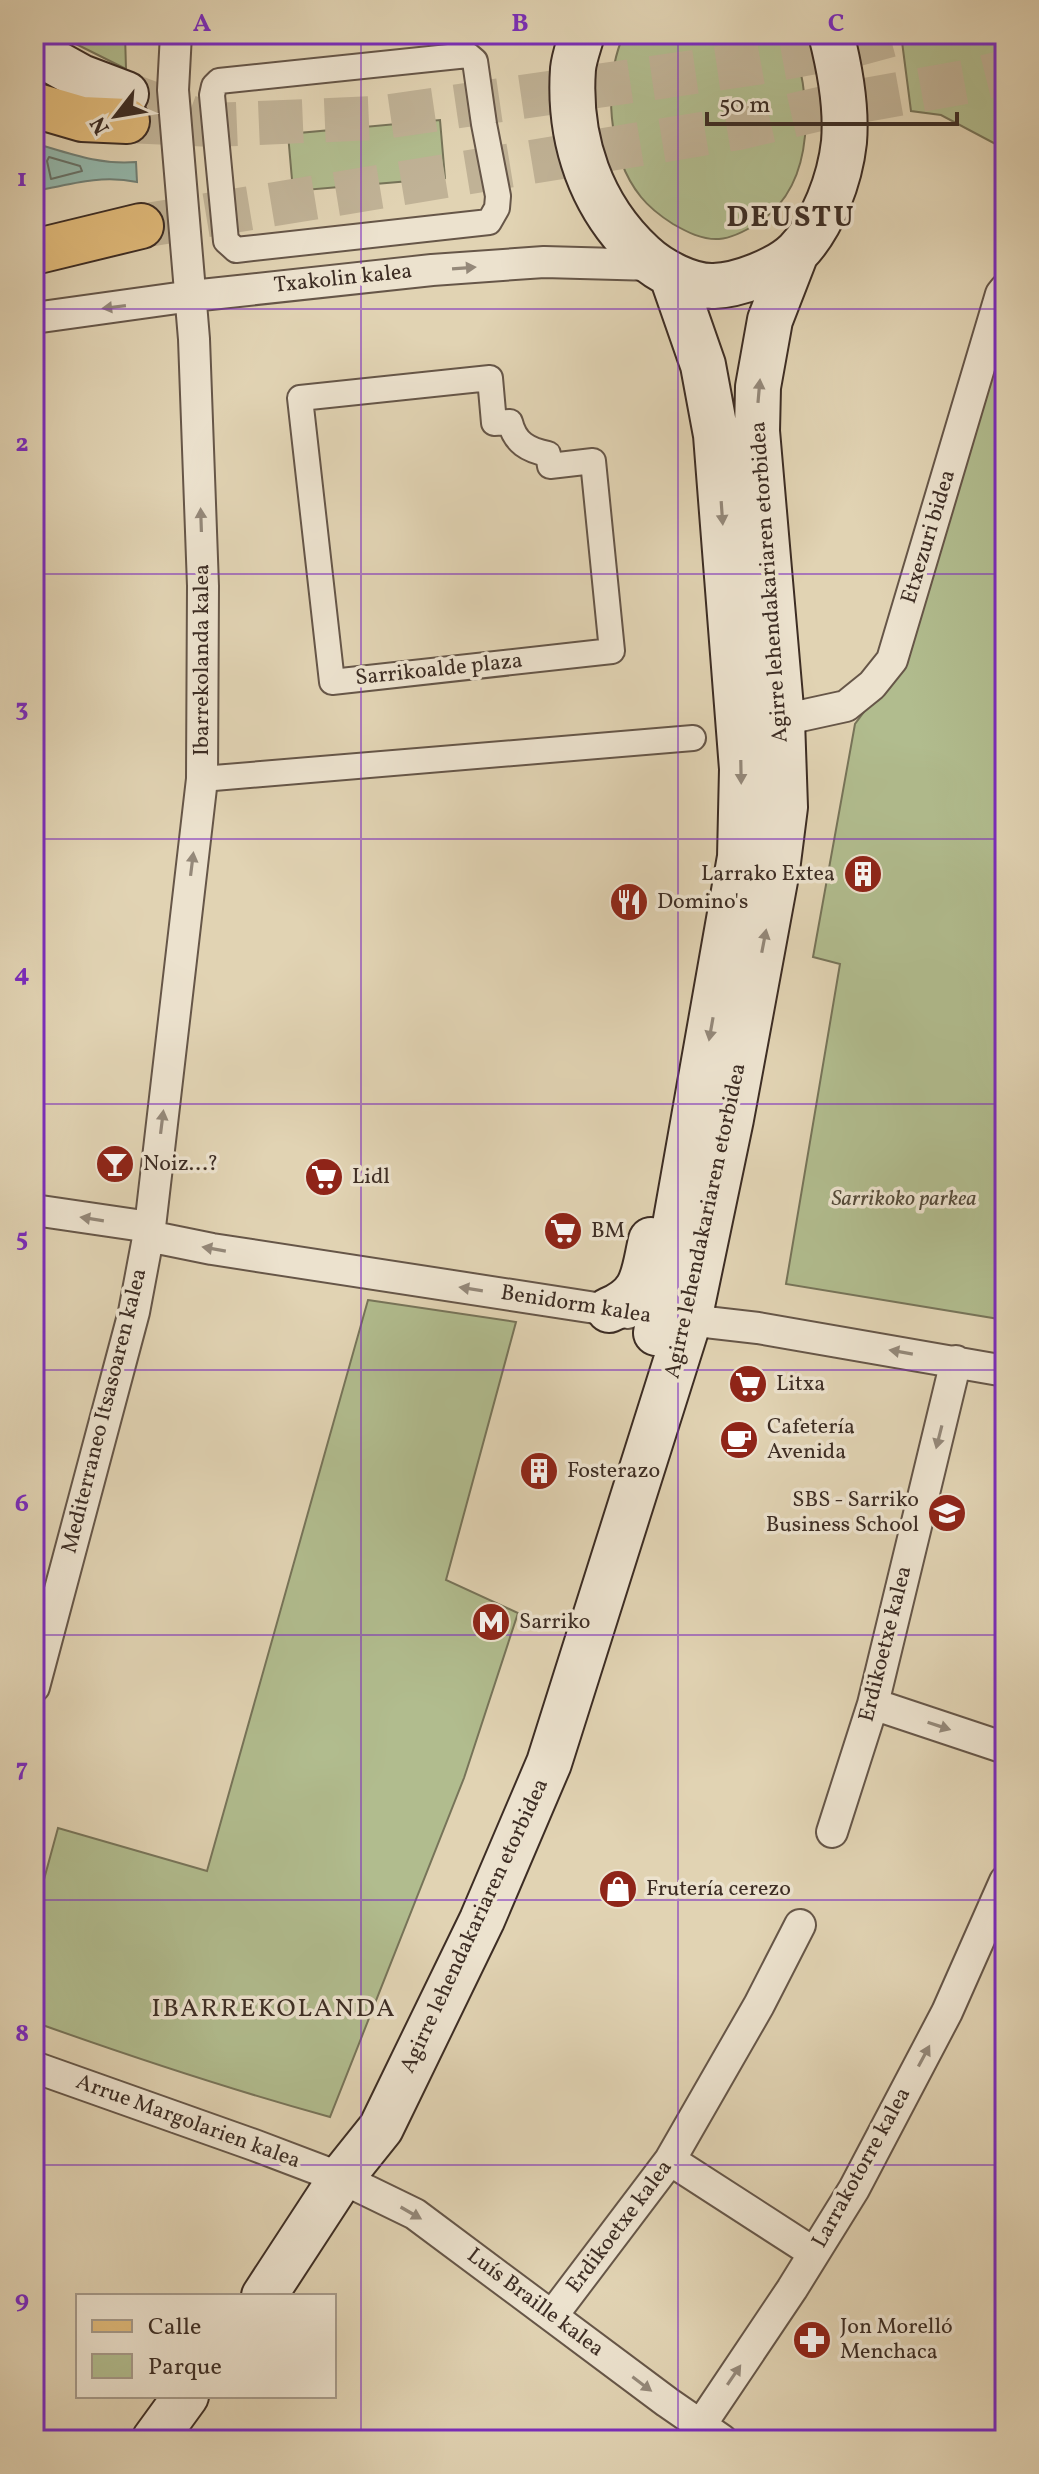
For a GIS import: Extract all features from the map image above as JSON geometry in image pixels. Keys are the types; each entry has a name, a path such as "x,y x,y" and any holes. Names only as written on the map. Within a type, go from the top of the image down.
{"main road":[{"path":"582,34 573,68 575,117 580,153 599,203 629,242 663,270 712,286 759,276 796,253 821,217 837,174 844,142 841,72 831,34"},
{"path":"34,51 127,108 82,119 34,105"},
{"path":"34,231 141,226 34,252"},
{"name":"Agirre lehendakariaren etorbidea","path":"265,2294 341,2178 381,2128 482,1920 549,1763 674,1318 722,1167 777,870 785,807 782,720 757,431 758,387 770,320 796,253"},
{"name":"Agirre lehendakariaren etorbidea","path":"663,270 703,365 716,435 742,769 740,857 689,1158 674,1318"},
{"name":"Agirre lehendakariaren etorbidea","path":"609,1310 624,1304 634,1295 643,1279 665,1180 689,1158"},
{"path":"154,2440 185,2398"}],"street":[{"name":"Ibarrekolanda kalea","path":"154,34 173,90"},
{"name":"Ibarrekolanda kalea","path":"149,1232 202,779 203,586 192,296 185,251 173,90 176,34"},
{"path":"468,55 475,61 484,124 498,196 497,208 489,222 236,250 226,241 212,95 219,81 468,55"},
{"name":"Txakolin kalea","path":"34,318 192,296 432,270 544,262 663,270"},
{"name":"Etxezuri bidea","path":"782,720 846,706 872,685 892,660 1005,289"},
{"name":"Sarrikoalde plaza","path":"490,378 494,423 510,422 516,439 523,446 548,454 550,466 593,461 612,651 332,682 300,398 490,378"},
{"path":"202,779 693,738"},
{"name":"Benidorm kalea","path":"34,1210 149,1232 212,1249 609,1310 758,1328 1005,1371"},
{"name":"Mediterraneo Itsasoaren kalea","path":"34,1687 134,1312 149,1232"},
{"name":"Erdikoetxe kalea","path":"832,1832 873,1704 956,1361"},
{"path":"873,1704 1005,1748"},
{"name":"Larrakotorre kalea","path":"705,2435 854,2189 947,2012 1005,1881"},
{"name":"Erdikoetxe kalea","path":"552,2316 670,2160 759,2005 800,1925"},
{"name":"Arrue Margolarien kalea","path":"34,2067 341,2178"},
{"path":"670,2160 814,2253"},
{"name":"Luís Braille kalea","path":"341,2178 415,2214 667,2402 705,2435"}],"green space":[{"path":"56,34 125,34 126,69"},
{"path":"624,34 789,34 803,83 806,109 801,162 792,185 778,206 758,223 729,237 707,238 673,224 641,197 621,160 612,117 613,73"},
{"path":"901,34 1005,34 1005,149 941,115 911,111"},
{"path":"440,120 445,178 293,191 288,134"},
{"path":"34,143 37,144 41,190 39,203 34,203"},
{"name":"Sarrikoko parkea","path":"1005,339 1005,1320 786,1284 840,964 813,957 855,724 901,662 958,467"},
{"path":"368,1300 516,1322 446,1580 518,1613 464,1778 330,2117 256,2096 34,2022 34,1916 58,1828 207,1871"}],"water":[{"path":"37,144 98,160 136,162 137,182 100,180 41,190"}],"tunnel":[{"path":"127,121 211,125 377,118 756,63 895,34"},
{"path":"141,226 738,128 1005,72"},
{"path":"126,94 211,125"}],"place":[{"name":"Larrako Extea","path":"863,874"},
{"name":"Domino's","path":"629,902"},
{"name":"Noiz...?","path":"115,1164"},
{"name":"Lidl","path":"324,1177"},
{"name":"BM","path":"563,1231"},
{"name":"Litxa","path":"748,1384"},
{"name":"Cafetería Avenida","path":"739,1440"},
{"name":"Fosterazo","path":"539,1471"},
{"name":"SBS - Sarriko Business School","path":"947,1513"},
{"name":"Sarriko","path":"491,1622"},
{"name":"Frutería cerezo","path":"618,1889"},
{"name":"Jon Morelló Menchaca","path":"812,2340"}],"district":[{"name":"DEUSTU","path":"791,218"},
{"name":"IBARREKOLANDA","path":"274,2009"}]}
